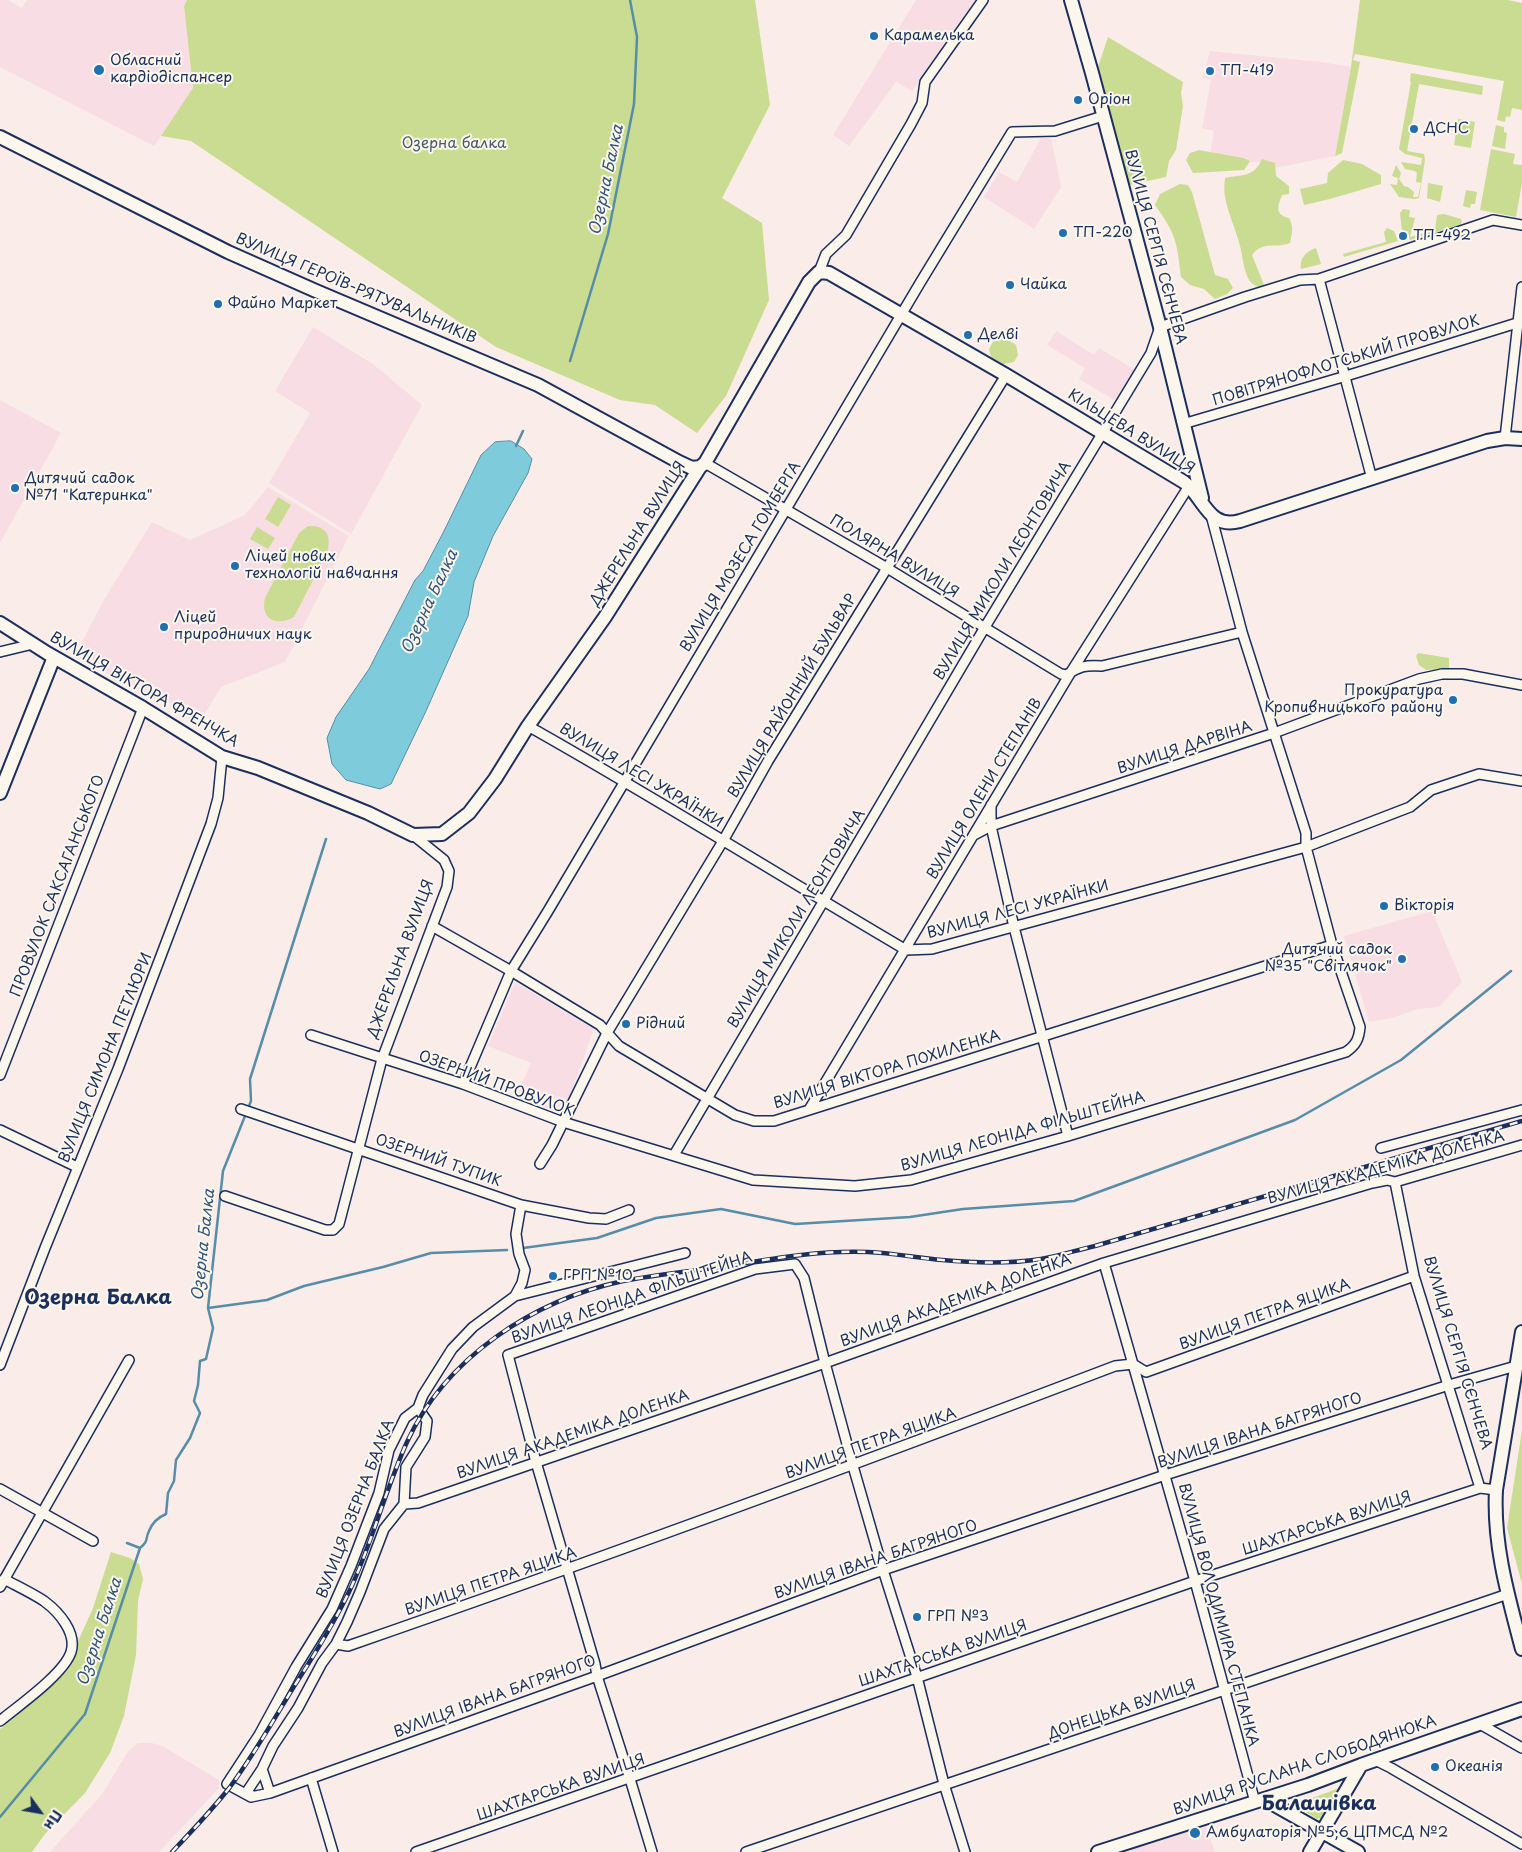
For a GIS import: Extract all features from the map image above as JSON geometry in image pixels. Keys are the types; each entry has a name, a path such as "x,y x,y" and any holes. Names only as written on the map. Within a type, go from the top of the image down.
{"main road":[{"name":"ВУЛИЦЯ СЕРГІЯ СЄНЧЕВА","path":"1071,0 1160,327 1204,503"},
{"name":"ВУЛИЦЯ ГЕРОЇВ-РЯТУВАЛЬНИКІВ","path":"0,137 228,252 538,385 692,468 702,465"},
{"name":"КІЛЬЦЕВА ВУЛИЦЯ","path":"819,272 830,273 1102,432 1189,486 1204,503 1211,515"},
{"name":"ДЖЕРЕЛЬНА ВУЛИЦЯ","path":"413,835 442,834 469,813 495,779 528,726 605,617 702,465 809,282 819,272"},
{"path":"1211,515 1222,522 1234,523 1487,441 1505,438 1522,439"},
{"name":"ВУЛИЦЯ ВІКТОРА ФРЕНЧКА","path":"0,623 222,757 258,768 368,813 413,835"},
{"path":"0,793 3,774 54,657"},
{"path":"1522,1332 1496,1490 1496,1536 1522,1649"},
{"name":"ВУЛИЦЯ РУСЛАНА СЛОБОДЯНЮКА","path":"1098,1852 1308,1785 1522,1709"},
{"path":"1310,1852 1361,1765"},
{"path":"1260,1800 1358,1852"}],"street":[{"name":"ДЖЕРЕЛЬНА ВУЛИЦЯ","path":"819,272 826,254 846,235 911,124 922,103 925,82 983,0"},
{"name":"ВУЛИЦЯ МОЗЕСА ГОМБЕРГА","path":"464,1084 511,971 1012,132 1055,131 1103,116"},
{"path":"1160,327 1300,280 1319,279 1493,220 1522,225"},
{"path":"1319,279 1372,479"},
{"path":"1505,438 1522,287"},
{"name":"ПОВІТРЯНОФЛОТСЬКИЙ ПРОВУЛОК","path":"1183,424 1517,323"},
{"name":"ВУЛИЦЯ МИКОЛИ ЛЕОНТОВИЧА","path":"674,1155 985,627 1151,352 1160,327"},
{"name":"ВУЛИЦЯ РАЙОННИЙ БУЛЬВАР","path":"607,1033 723,841 768,761 1006,375"},
{"name":"ПОЛЯРНА ВУЛИЦЯ","path":"702,465 786,509 1061,674 1066,675 1080,666 1102,666 1242,632"},
{"name":"ВУЛИЦЯ ОЛЕНИ СТЕПАНІВ","path":"810,1108 1071,672 1189,486"},
{"path":"1211,515 1242,632 1306,833 1306,847 1332,945"},
{"path":"0,652 33,644"},
{"name":"ВУЛИЦЯ ДАРВІНА","path":"973,835 991,826 1274,733 1419,679 1442,674 1463,674 1522,685"},
{"name":"ПРОВУЛОК САКСАГАНСЬКОГО","path":"0,1075 143,708"},
{"name":"ВУЛИЦЯ ЛЕСІ УКРАЇНКИ","path":"528,726 624,780 906,950 932,948 1014,927 1306,847 1410,807 1431,790 1479,774 1522,781"},
{"name":"ВУЛИЦЯ СИМОНА ПЕТЛЮРИ","path":"0,1365 77,1167 118,1069 211,824 218,798 222,757"},
{"path":"991,805 991,826 1014,927 1068,1136"},
{"name":"ДЖЕРЕЛЬНА ВУЛИЦЯ","path":"225,1196 325,1230 333,1230 339,1224 382,1059 447,887 449,871 444,860 413,835"},
{"name":"ВУЛИЦЯ ВІКТОРА ПОХИЛЕНКА","path":"432,926 600,1025 619,1046 735,1116 754,1121 774,1121 810,1108 1332,945"},
{"name":"ВУЛИЦЯ ЛЕОНІДА ФІЛЬШТЕЙНА","path":"674,1155 753,1180 855,1186 911,1180 1068,1136 1346,1052 1354,1047 1359,1038 1360,1027 1332,945"},
{"path":"540,1164 552,1145 607,1033"},
{"name":"ОЗЕРНИЙ ПРОВУЛОК","path":"311,1035 464,1084 563,1122 674,1155"},
{"name":"ОЗЕРНИЙ ТУПИК","path":"241,1109 360,1148 521,1205 590,1218 606,1219 629,1210"},
{"path":"1381,1148 1522,1110"},
{"path":"0,1130 77,1167"},
{"name":"ВУЛИЦЯ АКАДЕМІКА ДОЛЕНКА","path":"404,1504 418,1503 825,1363 1104,1263 1372,1183 1387,1180 1396,1182 1522,1145"},
{"name":"ВУЛИЦЯ СЕРГІЯ СЄНЧЕВА","path":"1396,1182 1414,1276 1480,1488"},
{"path":"515,1296 522,1284 525,1270 519,1254 516,1234 521,1205"},
{"name":"ВУЛИЦЯ ЛЕОНІДА ФІЛЬШТЕЙНА","path":"515,1296 685,1253"},
{"name":"ВУЛИЦЯ ВОЛОДИМИРА СТЕПАНКА","path":"1104,1263 1195,1581 1224,1690 1260,1800"},
{"name":"ВУЛИЦЯ ЛЕОНІДА ФІЛЬШТЕЙНА","path":"536,1462 508,1355 755,1270 795,1264 804,1278 825,1363"},
{"name":"ВУЛИЦЯ ПЕТРА ЯЦИКА","path":"336,1644 348,1646 567,1570 853,1466 1115,1366 1133,1364 1146,1372 1414,1276"},
{"name":"ВУЛИЦЯ ОЗЕРНА БАЛКА","path":"251,1797 227,1784 259,1735 296,1667 332,1610 380,1493 390,1450 405,1418 418,1408 423,1395 452,1349 473,1327 515,1296"},
{"path":"0,1721 56,1674 71,1653 72,1638 65,1622 45,1602 2,1583 129,1360"},
{"path":"825,1363 883,1570 917,1677 944,1784 965,1852"},
{"name":"ВУЛИЦЯ ІВАНА БАГРЯНОГО","path":"251,1797 270,1793 596,1676 883,1570 1165,1476 1449,1385 1516,1366"},
{"path":"251,1797 248,1790 262,1769 273,1746 298,1708 322,1663 336,1644 360,1592 384,1529 404,1504 406,1468 425,1437 427,1421 418,1408"},
{"path":"536,1462 595,1664 596,1676 652,1852"},
{"path":"1480,1488 1496,1490"},
{"name":"ШАХТАРСЬКА ВУЛИЦЯ","path":"416,1852 1195,1581 1480,1488"},
{"path":"0,1489 93,1541"},
{"name":"ДОНЕЦЬКА ВУЛИЦЯ","path":"746,1852 1508,1594"},
{"path":"1480,1724 1522,1748"},
{"path":"1375,1760 1522,1844"},
{"path":"262,1769 270,1793"},
{"path":"311,1778 333,1852"}],"shaded area":[{"name":"Обласний кардіодіспансер","path":"0,0 8,0 22,8 27,0 187,0 184,6 193,89 154,146 0,67"},
{"path":"916,0 979,0 912,91 896,82 849,146 833,135"},
{"path":"1210,51 1321,62 1351,67 1335,156 1270,169 1269,162 1246,162 1210,155 1214,131 1202,128 1211,80 1203,78"},
{"path":"1041,138 1051,138 1061,187 1034,229 984,197 999,172 1017,182"},
{"path":"313,327 373,364 422,405 351,534 269,483 310,413 275,391"},
{"path":"1056,331 1094,355 1099,348 1135,370 1116,401 1079,379 1085,368 1047,345"},
{"name":"Дитячий садок №71 \"Катеринка\"","path":"0,400 61,433 0,543"},
{"path":"268,487 349,536 285,662 221,687 199,723 181,714 160,692 154,699 75,655 105,598 152,522 190,540 245,515"},
{"name":"Дитячий садок №35 \"Світлячок\"","path":"1432,911 1462,982 1439,1007 1417,1009 1392,1018 1369,1022 1344,936"},
{"path":"515,982 594,1029 563,1114 515,1099 531,1063 488,1046"},
{"path":"138,1743 152,1743 164,1747 219,1780 219,1788 159,1852 50,1852 103,1793 128,1751"},
{"name":"Амбулаторія №5,6 ЦПМСД №2","path":"1206,1826 1215,1852 1131,1852 1130,1850"}],"green space":[{"name":"Озерна балка","path":"187,0 755,0 770,105 722,198 762,223 769,300 726,396 697,433 655,405 620,400 496,347 191,141 161,136 193,88 184,6"},
{"path":"1360,0 1508,0 1522,3 1522,110 1512,108 1510,117 1506,116 1505,122 1497,120 1504,81 1355,54 1353,60 1360,62 1342,153 1335,156 1351,67"},
{"path":"1108,37 1183,82 1181,93 1183,106 1176,150 1169,161 1166,177 1129,185 1096,73"},
{"path":"1411,73 1483,86 1482,95 1419,84 1407,151 1424,154 1425,160 1419,198 1414,199 1399,197 1390,184 1397,185 1398,178 1392,176 1396,165 1401,173 1399,179 1404,186 1414,192 1413,197 1418,197 1421,183 1416,182 1417,173 1405,169 1401,162 1421,165 1422,158 1405,154 1399,149"},
{"path":"1458,119 1475,122 1471,148 1454,145"},
{"path":"1496,125 1504,127 1504,132 1507,133 1505,149 1492,146"},
{"path":"1491,149 1515,154 1513,164 1522,165 1522,183 1516,217 1480,210"},
{"path":"1199,150 1250,161 1244,170 1193,173 1186,160 1190,153"},
{"path":"1262,159 1275,163 1276,176 1289,186 1289,194 1282,195 1278,210 1281,215 1289,218 1292,230 1290,243 1265,246 1256,250 1252,255 1264,285 1258,287 1250,281 1245,272 1224,187 1225,178 1251,172 1259,165"},
{"path":"1343,160 1362,164 1381,175 1381,184 1304,205 1300,189 1327,183 1328,173"},
{"path":"1428,183 1443,186 1440,202 1427,198"},
{"path":"1180,184 1188,185 1192,192 1215,275 1228,279 1233,288 1227,294 1215,299 1204,289 1190,285 1181,277 1174,239 1155,205 1160,194"},
{"path":"1466,190 1477,192 1475,204 1471,204 1470,208 1463,206"},
{"path":"1403,209 1410,210 1409,217 1415,218 1410,237 1435,230 1437,215 1444,214 1461,219 1462,222 1460,225 1410,240 1407,231 1402,232 1400,213"},
{"path":"1387,228 1394,231 1398,241 1344,257 1343,254 1386,242 1384,232"},
{"path":"1316,248 1321,264 1301,269 1301,262 1304,256"},
{"path":"1002,336 1016,345 1018,355 1014,362 1003,364 991,357 989,349 994,340"},
{"path":"278,497 291,505 278,527 265,519"},
{"path":"308,526 320,527 324,530 329,541 327,553 294,617 276,621 267,616 264,605 265,598 299,533"},
{"path":"257,527 275,538 268,549 250,539"},
{"path":"1418,653 1449,658 1449,669 1426,670 1419,665 1416,656"},
{"path":"1522,1430 1522,1584 1507,1528"},
{"path":"111,1552 130,1558 139,1564 143,1579 138,1601 136,1655 124,1716 110,1753 85,1793 45,1834 32,1852 0,1852 0,1729 42,1695 71,1657 93,1608"},
{"path":"1339,1788 1338,1795 1326,1816 1317,1819 1294,1805"}],"water":[{"path":"511,441 524,449 532,459 528,473 493,536 474,582 468,616 391,784 380,789 346,780 332,764 327,738 336,717 369,669 415,580 423,571 443,533 481,455 495,442"}],"waterway":[{"name":"Озерна Балка","path":"570,361 608,234 634,104 637,37 630,0"},
{"name":"Озерна Балка","path":"516,446 523,431"},
{"name":"Озерна Балка","path":"0,1817 85,1714 140,1548 146,1542 152,1525 166,1514 168,1493 174,1481 176,1460 190,1438 200,1413 194,1401 198,1385 200,1361 206,1359 213,1328 208,1308 223,1171 251,1101 250,1079 326,839"},
{"path":"523,1248 597,1238 656,1218 721,1209 795,1224 910,1217 963,1209 1074,1201 1295,1120 1401,1060 1511,971"},
{"path":"208,1308 267,1300 304,1286 431,1253 507,1250"},
{"path":"127,1543 140,1548"}],"railway":[{"path":"172,1852 230,1787 263,1738 330,1629 365,1555 407,1442 424,1411 445,1384 469,1359 496,1337 526,1318 557,1302 623,1281 794,1256 831,1252 868,1252 966,1262 1017,1262 1048,1258 1095,1246 1522,1121"}],"place":[{"name":"Карамелька","path":"874,36"},
{"name":"Обласний кардіодіспансер","path":"99,70"},
{"name":"ТП-419","path":"1210,71"},
{"name":"Оріон","path":"1078,100"},
{"name":"ДСНС","path":"1414,129"},
{"name":"ТП-220","path":"1063,233"},
{"name":"ТП-492","path":"1403,236"},
{"name":"Чайка","path":"1010,285"},
{"name":"Файно Маркет","path":"218,304"},
{"name":"Делві","path":"968,335"},
{"name":"Дитячий садок №71 \"Катеринка\"","path":"15,488"},
{"name":"Ліцей нових технологій навчання","path":"235,566"},
{"name":"Ліцей природничих наук","path":"164,627"},
{"name":"Прокуратура Кропивницького району","path":"1453,700"},
{"name":"Вікторія","path":"1384,906"},
{"name":"Дитячий садок №35 \"Світлячок\"","path":"1402,959"},
{"name":"Рідний","path":"626,1024"},
{"name":"ГРП №10","path":"553,1276"},
{"name":"ГРП №3","path":"917,1617"},
{"name":"Океанія","path":"1435,1767"},
{"name":"Амбулаторія №5,6 ЦПМСД №2","path":"1195,1833"}],"district":[{"name":"Озерна Балка","path":"98,1298"},
{"name":"Балашівка","path":"1319,1804"}]}
